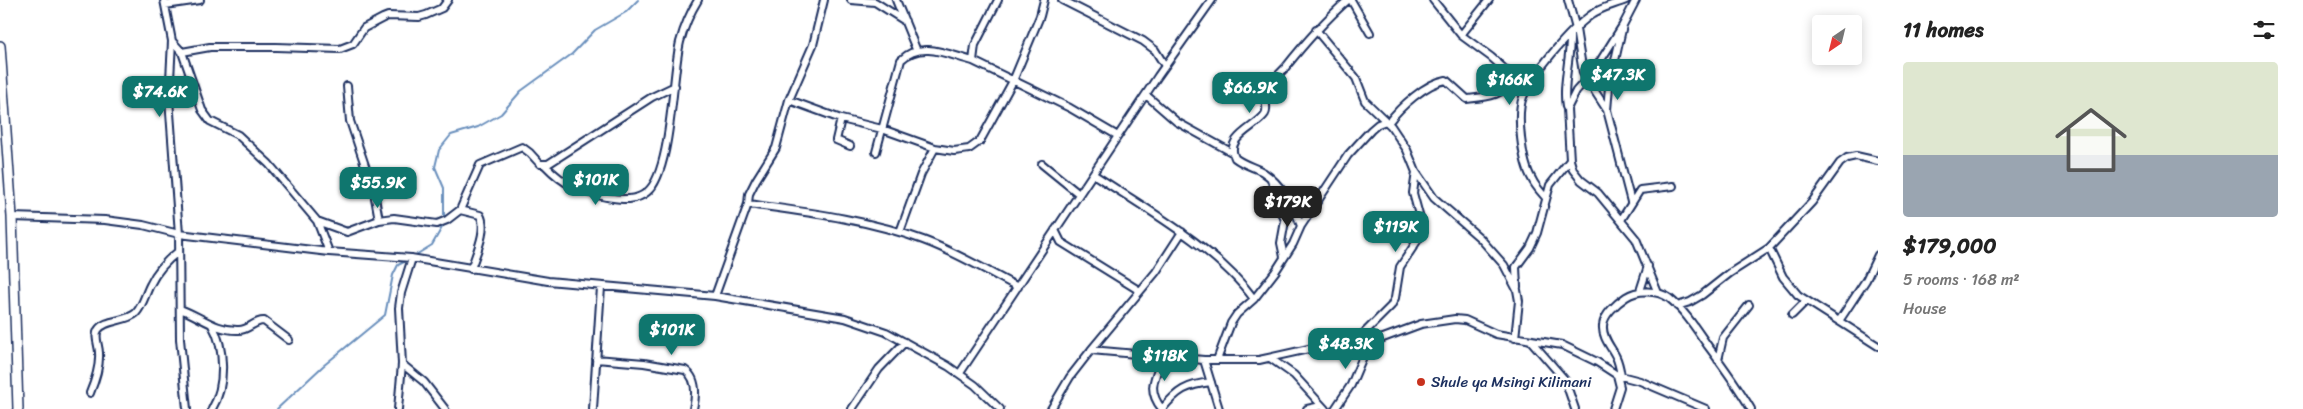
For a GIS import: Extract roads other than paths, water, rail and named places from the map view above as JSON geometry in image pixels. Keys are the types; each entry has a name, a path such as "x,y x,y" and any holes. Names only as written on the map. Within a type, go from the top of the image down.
{"main road":[{"path":"0,46 4,154 12,217 18,409"}],"street":[{"path":"187,409 180,309 179,234 169,99 172,41 164,2 200,0"},
{"path":"182,52 210,47 340,49 353,44 364,28 382,18 388,16 419,17 442,8 448,0"},
{"path":"317,221 336,230 347,232 379,220 401,217 437,224 447,220 460,210 477,170 482,164 498,159 522,147 556,177 583,193 632,200 647,192 653,186 660,168 672,116 680,42 685,26 698,0"},
{"path":"715,296 748,204 749,194 776,148 789,100 813,45 824,0"},
{"path":"851,0 875,2 905,21"},
{"path":"896,0 916,49"},
{"path":"974,61 974,45 998,0"},
{"path":"789,100 841,119 882,129 935,148 968,149 980,142 1014,81 1040,16 1044,0"},
{"path":"1062,0 1143,41 1155,50 1165,66"},
{"path":"1072,6 1077,0"},
{"path":"960,374 1165,66 1212,0"},
{"path":"1233,153 1234,146 1241,135 1265,115 1264,102 1268,88 1316,30 1349,0 1370,33"},
{"path":"1433,0 1461,35 1528,90"},
{"path":"1461,35 1489,0"},
{"path":"1568,0 1576,29 1581,66 1607,110 1631,202"},
{"path":"1546,198 1531,178 1521,138 1519,119 1523,97 1544,65 1570,34 1590,15 1626,0"},
{"path":"1566,109 1576,91 1587,79 1623,25 1636,0"},
{"path":"1607,110 1609,87 1623,25"},
{"path":"1316,30 1356,78 1365,101 1387,122 1407,150 1416,172 1434,198 1492,249 1504,265 1517,290"},
{"path":"1570,34 1571,47 1564,98 1570,160 1573,170 1581,180 1598,193 1636,239 1658,293"},
{"path":"172,41 182,52 202,110 207,117 247,143 269,164 317,221 329,252"},
{"path":"876,152 901,60 916,49 923,48 974,61 1070,108 1118,136"},
{"path":"1217,360 1231,323 1237,314 1254,299 1293,244 1301,226 1348,156 1371,130 1378,124 1387,122 1414,96 1440,80 1446,80 1467,99 1504,91 1510,87 1514,78"},
{"path":"347,86 350,121 374,192 379,220"},
{"path":"544,165 652,98 675,86"},
{"path":"1146,95 1177,122 1233,153 1240,162 1262,172 1270,178 1283,192 1295,210 1301,226"},
{"path":"841,119 836,140 850,146"},
{"path":"900,232 921,174 935,148"},
{"path":"1677,306 1690,302 1702,295 1730,273 1769,248 1812,202 1840,163 1847,158 1856,156 1878,161"},
{"path":"1515,338 1519,306 1516,267 1530,248 1537,233 1546,198 1555,177 1570,160"},
{"path":"1042,164 1079,194"},
{"path":"1091,350 1204,360 1270,358 1349,340 1362,334 1391,306 1395,298 1400,267 1421,235 1422,226 1412,193 1416,172"},
{"path":"1093,174 1182,232 1240,280 1254,299"},
{"path":"1270,178 1284,221 1281,242 1284,257"},
{"path":"1621,220 1640,190 1673,186"},
{"path":"748,204 824,214 900,232 924,240 1018,287"},
{"path":"460,210 480,215 483,220 481,236 471,269"},
{"path":"12,217 105,220 144,225 179,234 329,252 414,259 600,287 715,296 846,318 886,332 960,374 1000,409"},
{"path":"1055,230 1060,240 1069,248 1140,291"},
{"path":"1051,409 1070,378 1156,272 1182,232"},
{"path":"1769,248 1783,277 1792,289 1806,301 1878,346"},
{"path":"90,393 99,362 96,337 98,330 134,314 141,305 153,279 170,257 179,250"},
{"path":"1839,320 1866,280 1878,254"},
{"path":"398,409 402,364 400,293 414,259"},
{"path":"1640,292 1648,266"},
{"path":"593,409 600,287"},
{"path":"1613,409 1620,387 1619,375 1616,357 1604,336 1602,327 1608,313 1623,298 1640,292 1658,293 1670,299 1677,306 1695,326 1742,392 1751,409"},
{"path":"1792,315 1806,301"},
{"path":"1718,360 1724,338 1749,305"},
{"path":"180,309 218,328 239,330 264,321 289,340"},
{"path":"1362,334 1370,340 1382,339 1421,324 1455,319 1465,320 1488,331 1515,338 1562,345 1619,375 1640,381 1706,409"},
{"path":"212,325 220,346 222,373 220,390 212,409"},
{"path":"1335,409 1351,384 1370,340"},
{"path":"1531,341 1565,380 1575,409"},
{"path":"852,409 879,369 905,342"},
{"path":"1163,356 1152,390 1154,399 1162,409 1181,390 1191,385 1211,382"},
{"path":"1270,358 1294,375 1323,407"},
{"path":"596,359 644,363 685,370 688,372 694,385 693,409"},
{"path":"1204,360 1219,409"},
{"path":"402,364 424,382 445,409"},
{"path":"1308,409 1323,407"}],"waterway":[{"path":"444,219 444,188 435,167 439,150 451,135 478,127 501,114 521,91 572,54 595,30 626,12 638,0"},
{"path":"414,256 432,245 444,224"},
{"path":"277,409 323,366 385,315 393,275 398,265 406,261"}],"place":[{"name":"Shule ya Msingi Kilimani","path":"1421,382"}]}
